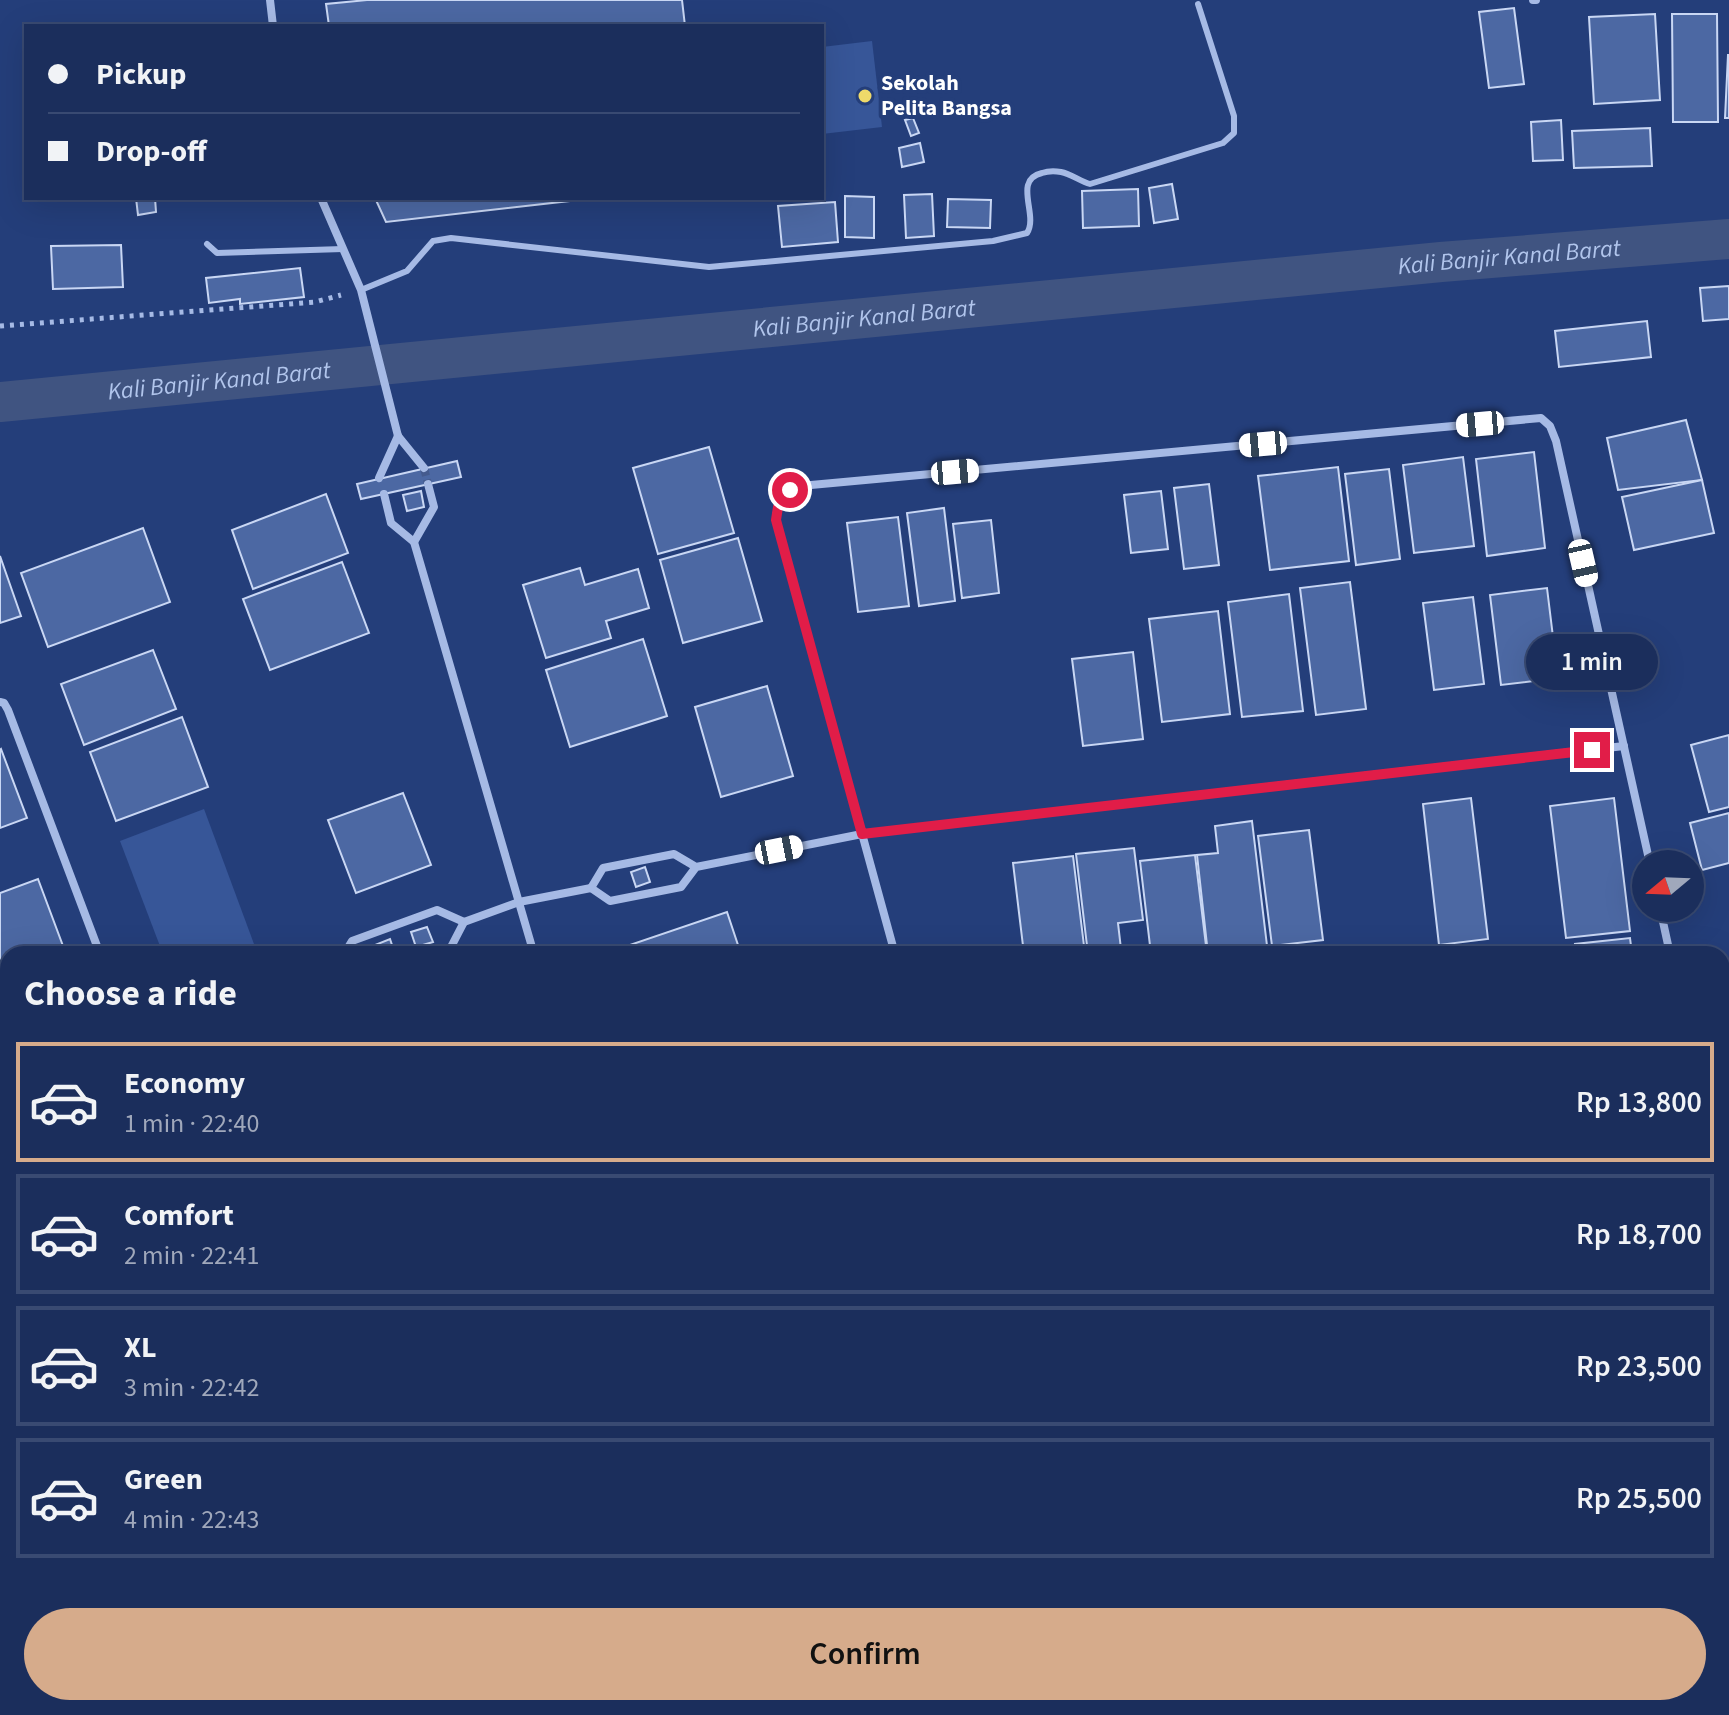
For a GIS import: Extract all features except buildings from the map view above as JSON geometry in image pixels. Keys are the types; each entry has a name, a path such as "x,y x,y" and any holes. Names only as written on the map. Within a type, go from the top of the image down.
{"street":[{"path":"270,0 273,24"},
{"path":"322,200 361,290 398,436 424,468"},
{"path":"893,946 776,520 776,512 784,496 800,486 1541,418 1554,432 1647,850"},
{"path":"379,478 398,436"},
{"path":"414,542 434,507 428,484"},
{"path":"384,494 391,523 414,542 532,946"},
{"path":"0,702 8,710 97,946"},
{"path":"591,888 603,868 674,854 696,867 862,834 1624,746"},
{"path":"452,946 464,922 519,902 591,888 610,901 647,894 681,887 696,867"},
{"path":"349,946 352,941 437,910 464,922"},
{"path":"1663,922 1668,946"}],"lane":[{"path":"361,290 407,271 433,241 451,238 709,267 993,241 1027,233 1031,227 1027,185 1030,178 1038,174 1063,172 1090,184 1223,143 1234,133 1234,116 1198,4"},
{"path":"207,244 217,253 343,249"}],"path":[{"path":"0,326 315,302 361,290"}],"shaded area":[{"path":"872,41 882,127 824,134 824,47"},
{"path":"204,809 254,944 160,946 120,841"}],"waterway":[{"name":"Kali Banjir Kanal Barat","path":"0,402 1441,262 1729,239"}],"tunnel":[{"path":"424,468 428,484"}],"place":[{"name":"Sekolah Pelita Bangsa","path":"865,96"}],"route":[{"path":"790,490 778,507 776,520 862,834 1592,750"}]}
